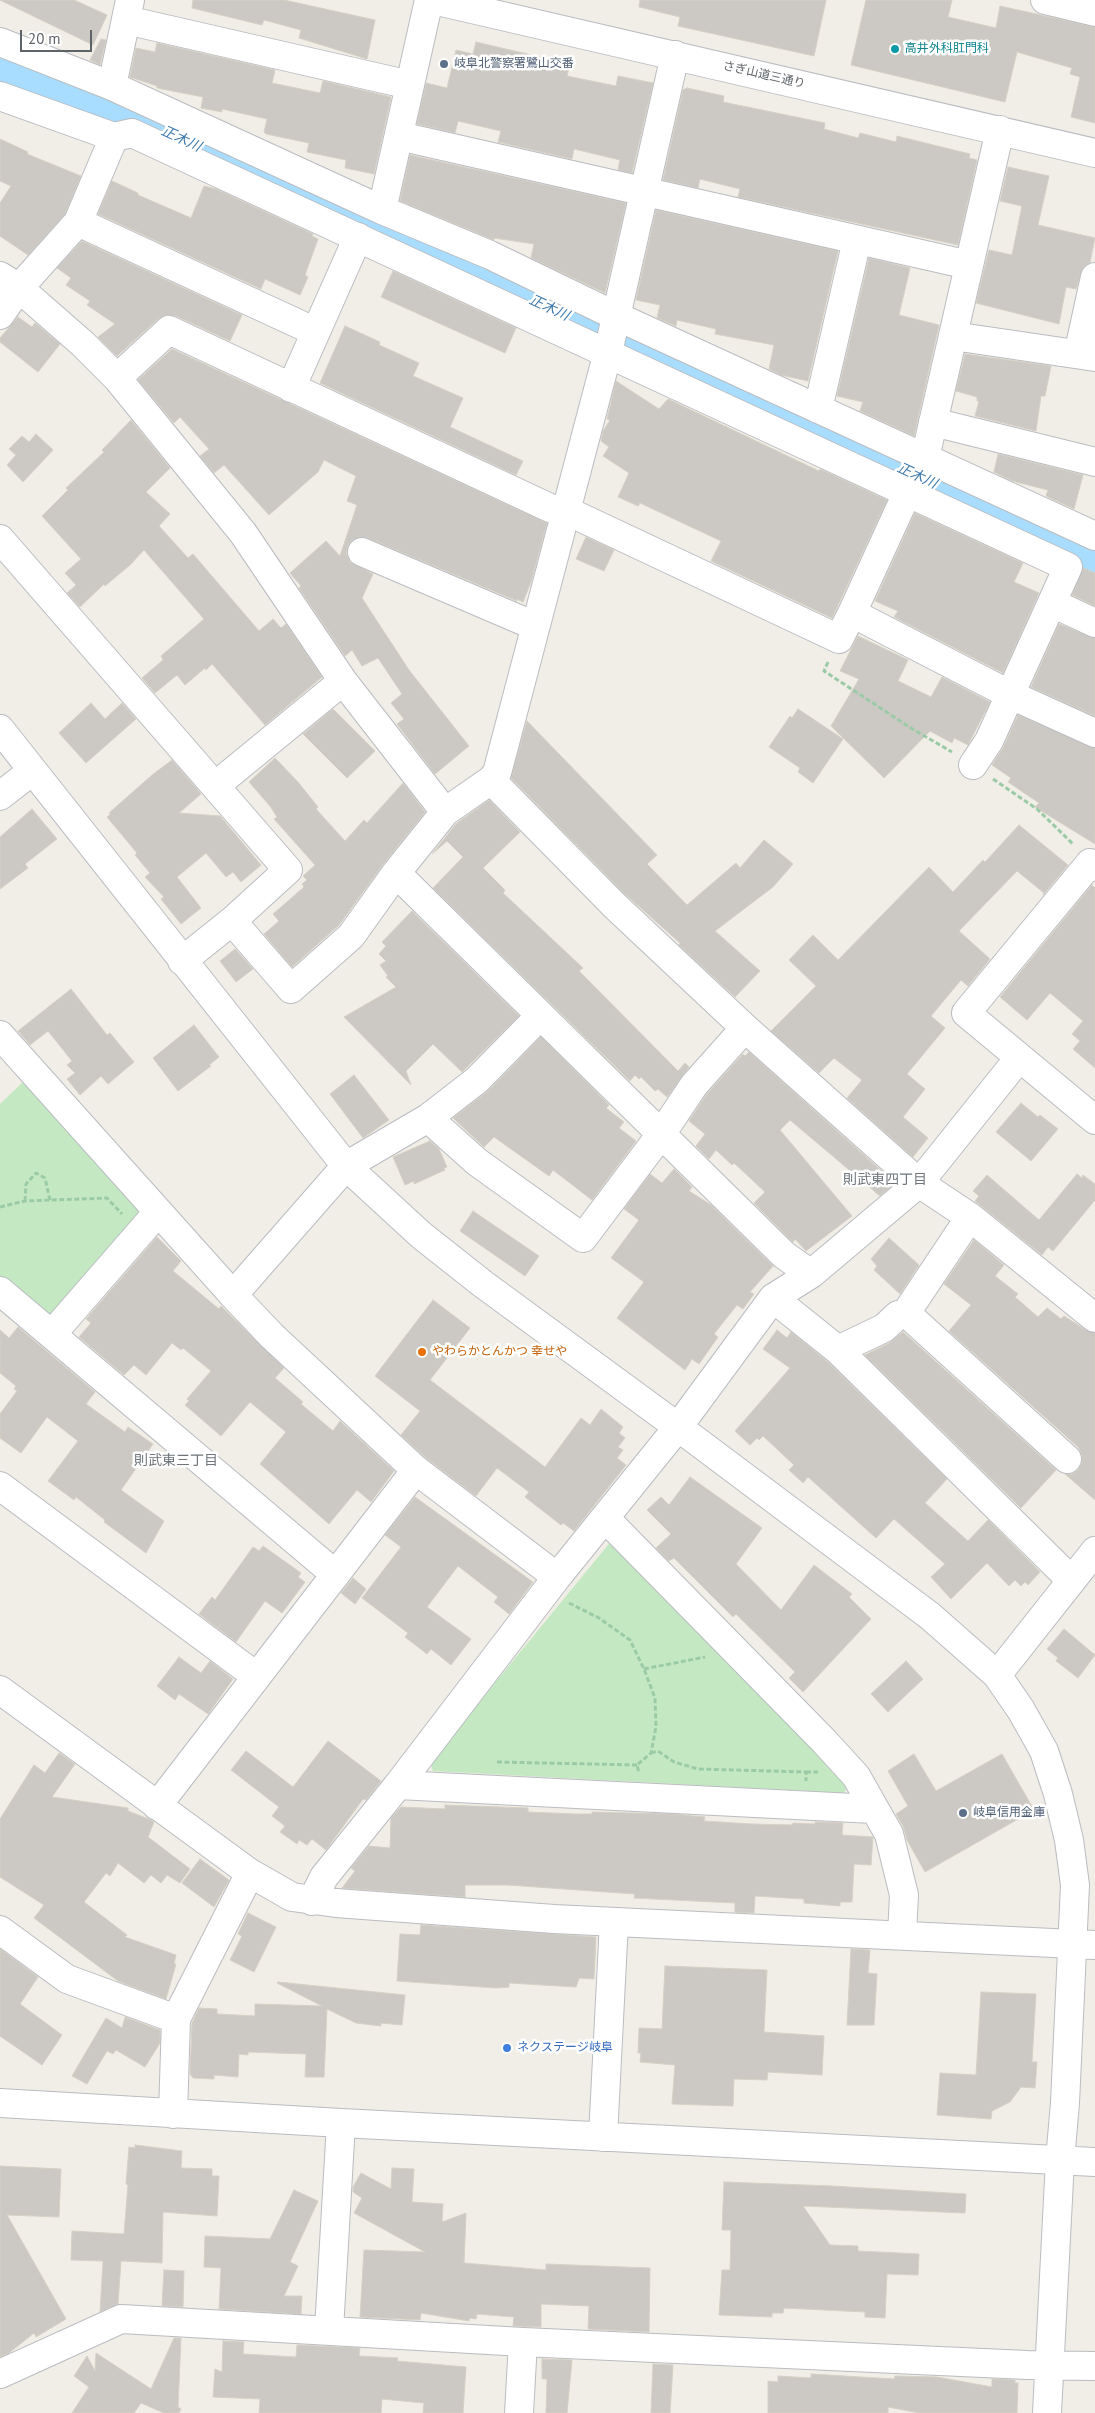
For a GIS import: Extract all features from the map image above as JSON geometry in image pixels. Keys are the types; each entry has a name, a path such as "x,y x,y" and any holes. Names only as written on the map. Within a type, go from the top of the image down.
{"street":[{"path":"382,210 410,85 435,0"},
{"name":"さぎ山道三通り","path":"435,0 1095,153"},
{"path":"1045,0 1095,12"},
{"path":"112,86 128,10 410,85"},
{"path":"0,42 112,86 382,210 490,255 612,335 908,491 1075,544"},
{"path":"232,921 291,989 351,936 396,873 445,812 491,780 497,773 612,335 675,55"},
{"path":"0,96 114,137 132,133 358,237 612,335 818,409 925,458 1075,544"},
{"path":"925,458 1000,130"},
{"path":"398,136 969,265"},
{"path":"0,315 10,282 78,222 114,137"},
{"path":"78,222 316,332"},
{"path":"291,388 358,237"},
{"path":"818,409 857,240"},
{"path":"955,327 1090,347 1095,278"},
{"path":"10,282 83,344 117,378 243,533 343,681 445,812"},
{"path":"117,378 169,330 550,508 567,511 839,639 908,491"},
{"path":"933,422 1095,462"},
{"path":"0,538 288,870 232,921 182,961"},
{"path":"973,765 989,741 1011,695 1068,567 1075,544"},
{"path":"362,552 535,626"},
{"path":"1052,603 1095,623"},
{"path":"852,613 1011,695 1095,732"},
{"path":"215,786 343,681"},
{"path":"0,729 346,1166 420,1235 483,1284 930,1616 997,1675 1021,1710 1044,1752 1058,1794 1070,1840 1084,1944 1060,2160 1047,2413"},
{"path":"0,796 32,771"},
{"path":"491,780 614,905 744,1028 919,1183 970,1218 1095,1318"},
{"path":"1095,867 1090,863 966,1014 1095,1120"},
{"path":"396,873 784,1255 811,1274"},
{"path":"233,1295 346,1166 428,1118 478,1080 540,1016"},
{"path":"428,1118 477,1162 583,1238 662,1133 694,1085 744,1028"},
{"path":"0,1035 150,1222 233,1295 272,1336 416,1470 559,1595"},
{"path":"312,1901 324,1877 398,1785 559,1595 605,1518 678,1427 772,1298 811,1274 919,1183 1019,1058"},
{"path":"838,1350 884,1328 898,1315 906,1313 970,1218"},
{"path":"52,1334 150,1222"},
{"path":"0,1291 335,1574"},
{"path":"772,1298 838,1350 1071,1580"},
{"path":"906,1313 1067,1459"},
{"path":"157,1806 416,1470"},
{"path":"0,1486 256,1676"},
{"path":"605,1518 856,1776 889,1834 904,1895 902,1935"},
{"path":"997,1675 1095,1550"},
{"path":"0,1690 250,1873 292,1897 312,1901 614,1922 1084,1944"},
{"path":"398,1785 874,1809"},
{"path":"172,2114 176,2019 250,1873"},
{"path":"603,2136 614,1922"},
{"path":"0,1930 67,1980 176,2019"},
{"path":"0,2103 342,2124 1095,2162"},
{"path":"329,2330 342,2124"},
{"path":"0,2374 121,2319 523,2342 1049,2366 1095,2366"},
{"path":"519,2413 523,2342"}],"path":[{"path":"26,1201 26,1184 36,1173 45,1178 50,1200"},
{"path":"0,1207 26,1201 107,1198 150,1222"},
{"path":"559,1595 599,1618 630,1640 655,1698 656,1727 650,1753"},
{"path":"644,1669 718,1654 738,1654"},
{"path":"494,1762 637,1765 650,1753 658,1751 674,1762 698,1770 806,1772 806,1806"},
{"path":"637,1765 643,1798"}],"green space":[{"path":"24,1081 139,1208 139,1220 55,1313 43,1315 0,1277 0,1104"},
{"path":"612,1540 848,1786 844,1793 433,1771 430,1762"}],"building":[{"path":"0,0 74,0 107,15 93,45"},
{"path":"193,0 284,0 375,20 367,59 299,38 301,30 264,20 262,25 192,8"},
{"path":"640,0 826,0 814,56 678,26 680,17 639,7"},
{"path":"866,0 952,0 948,17 996,28 1000,6 1095,27 1095,123 1071,117 1080,77 1070,74 1072,68 1017,52 1005,102 851,65"},
{"path":"101,39 106,40 100,65 90,60"},
{"path":"476,42 570,64 567,76 616,86 618,76 653,83 632,173 618,170 620,160 574,149 572,159 498,142 501,131 458,121 455,133 417,124 426,83 447,88 456,50 473,54"},
{"path":"157,43 275,70 272,83 320,93 323,81 391,97 374,174 345,168 346,160 307,152 309,143 266,134 264,132 267,119 222,109 222,112 201,108 203,97 157,88 157,86 130,77 136,48 155,52"},
{"path":"687,88 724,96 723,102 825,123 824,129 858,138 860,133 896,142 897,136 970,154 969,158 977,160 958,245 738,197 740,189 700,179 698,188 663,180 683,90"},
{"path":"0,139 28,152 27,154 81,176 65,214 28,255 0,236 0,203 11,186 0,181"},
{"path":"410,155 626,203 605,293 531,258 534,244 494,238 494,240 400,201"},
{"path":"1008,167 1049,176 1038,225 1095,238 1090,262 1083,267 1076,289 1066,287 1059,324 976,303 989,250 1012,255 1022,206 1000,201"},
{"path":"112,181 138,193 138,195 191,218 204,186 216,189 313,234 312,236 318,239 305,275 308,277 300,295 265,279 261,289 98,214"},
{"path":"656,210 838,251 808,381 781,375 769,369 774,345 715,334 716,329 677,320 676,326 657,318 660,305 636,300"},
{"path":"82,241 242,315 230,341 176,316 167,315 158,319 117,356 98,337 115,324 87,305 90,301 66,285 71,278 57,268"},
{"path":"869,258 910,268 899,315 939,325 914,436 860,411 863,402 837,396"},
{"path":"393,271 516,328 505,353 381,297"},
{"path":"18,317 32,327 35,323 60,344 38,372 0,342 0,338"},
{"path":"345,326 380,342 379,345 419,363 413,376 463,398 450,427 523,461 516,475 320,383"},
{"path":"172,349 547,523 531,582 523,602 368,538 360,537 352,540 348,545 346,553 350,562 373,574 362,598 409,670 469,746 435,774 397,724 404,719 391,703 402,694 378,658 362,666 352,650 345,656 299,588 301,586 290,573 326,541 340,556 357,505 347,501 356,476 324,460 318,472 269,515 224,465 214,473 200,456 209,449 180,417 174,423 138,380"},
{"path":"965,354 1051,366 1045,396 1041,396 1036,431 975,416 979,401 977,401 977,397 956,391"},
{"path":"616,381 659,409 668,399 819,471 820,469 887,500 832,618 711,561 721,541 640,503 638,506 618,497 629,473 603,456 609,447 601,441 603,431 610,420 607,419"},
{"path":"131,420 170,468 146,492 170,514 159,526 188,558 193,554 259,631 273,619 281,628 286,624 322,677 265,725 212,664 185,685 177,675 155,693 142,678 163,660 161,656 204,619 144,550 130,565 105,586 104,584 80,607 67,593 76,585 65,573 81,559 42,516 68,490 66,488 104,452 102,450"},
{"path":"36,434 53,450 23,482 7,465 16,455 9,449 22,436 29,442"},
{"path":"998,454 1083,475 1074,509 1046,496 1048,490 1012,481 994,472"},
{"path":"915,513 1023,563 1014,582 1039,593 1003,673 894,617 898,611 875,601"},
{"path":"586,537 614,550 604,571 576,559"},
{"path":"1083,568 1095,573 1095,606 1072,595"},
{"path":"1059,624 1095,638 1095,716 1031,687"},
{"path":"858,636 908,660 898,681 931,697 942,677 990,702 968,745 954,738 952,743 930,731 884,778 831,726 859,679 840,671"},
{"path":"91,703 105,719 122,703 136,719 86,763 59,733"},
{"path":"333,709 375,751 347,778 303,734"},
{"path":"798,709 843,739 813,783 798,772 800,768 769,747 790,716 792,718"},
{"path":"1018,715 1095,748 1095,844 1035,807 1039,803 1008,782 1011,778 992,765 1003,748"},
{"path":"527,721 657,855 647,864 687,905 736,863 740,868 764,840 793,864 773,887 715,931 760,971 735,997 679,945 680,943 625,894 511,778"},
{"path":"275,758 298,782 318,807 316,809 345,841 364,820 367,823 403,783 425,812 384,863 339,925 292,967 264,934 279,921 273,914 304,887 302,884 307,880 303,876 315,865 274,819 277,817 270,806 249,782"},
{"path":"172,760 201,794 179,813 220,816 261,865 241,882 233,872 226,877 206,853 177,877 201,908 181,924 161,899 164,897 145,877 150,873 135,855 137,853 107,817 111,814 109,813 152,775"},
{"path":"489,800 520,832 483,868 505,890 503,893 583,968 579,971 678,1071 685,1063 689,1067 667,1097 658,1089 655,1091 641,1077 639,1079 635,1075 630,1081 433,888 463,857 447,841 432,854 456,824"},
{"path":"32,809 57,839 25,864 28,868 0,889 0,837"},
{"path":"1019,825 1068,865 1043,895 1044,893 1017,871 959,931 990,959 968,986 961,980 931,1016 945,1028 907,1074 925,1089 903,1117 928,1138 913,1157 847,1098 862,1080 834,1058 819,1073 771,1031 816,986 789,960 813,935 838,960 929,867 953,892 983,860 985,862"},
{"path":"1092,885 1095,888 1095,1068 1073,1049 1080,1041 1072,1034 1083,1021 1050,993 1027,1020 1000,997"},
{"path":"412,911 519,1016 462,1072 433,1044 406,1071 411,1085 344,1017 396,987 386,977 388,976 380,965 386,961 379,954 386,946 382,942"},
{"path":"235,949 253,969 236,982 220,961"},
{"path":"71,989 107,1035 110,1033 134,1062 108,1084 101,1076 80,1095 67,1079 75,1073 67,1065 72,1061 48,1031 30,1045 18,1031"},
{"path":"194,1025 219,1057 209,1065 211,1066 178,1091 153,1058"},
{"path":"541,1037 609,1105 606,1108 624,1122 619,1128 636,1141 592,1200 553,1170 549,1176 494,1137 484,1147 453,1118 488,1091"},
{"path":"749,1052 895,1183 880,1196 790,1120 780,1130 852,1216 806,1251 795,1239 793,1242 754,1203 765,1192 734,1163 732,1165 716,1150 709,1159 696,1146 705,1134 689,1121 706,1095 743,1054 745,1056"},
{"path":"354,1075 389,1120 363,1138 330,1094"},
{"path":"1021,1103 1038,1117 1040,1115 1058,1129 1031,1161 996,1132"},
{"path":"430,1141 439,1149 447,1167 444,1168 445,1170 414,1184 414,1181 405,1185 393,1157"},
{"path":"674,1169 692,1187 689,1191 711,1205 773,1266 750,1292 754,1294 743,1309 737,1305 714,1334 718,1337 699,1364 692,1359 685,1370 617,1318 644,1282 611,1258 639,1220 624,1209 650,1174 662,1183"},
{"path":"1077,1174 1082,1178 1083,1175 1095,1184 1095,1200 1053,1251 1048,1247 1042,1255 975,1201 979,1196 973,1191 987,1175 1039,1220"},
{"path":"473,1211 539,1256 525,1276 460,1231"},
{"path":"157,1237 181,1261 173,1271 219,1309 221,1306 284,1368 275,1378 303,1402 301,1404 333,1431 340,1421 394,1471 371,1502 357,1490 329,1524 260,1464 286,1432 250,1402 221,1436 185,1405 189,1401 187,1399 211,1371 183,1348 181,1350 172,1343 146,1375 134,1365 124,1375 79,1337 91,1323 86,1319"},
{"path":"889,1238 919,1265 900,1294 874,1270 877,1266 871,1259"},
{"path":"974,1240 1004,1265 995,1276 1018,1294 1015,1297 1038,1317 1047,1308 1061,1319 1064,1316 1086,1330 1095,1333 1095,1500 1065,1474 1072,1474 1078,1470 1082,1463 1082,1455 1078,1447 949,1331 971,1305 944,1284"},
{"path":"433,1300 470,1328 430,1380 545,1467 581,1418 590,1425 601,1409 623,1427 619,1433 625,1438 618,1447 623,1450 617,1458 626,1465 574,1531 563,1523 561,1525 525,1497 529,1492 497,1468 476,1496 426,1458 401,1435 420,1411 375,1376"},
{"path":"18,1327 95,1392 86,1404 125,1432 128,1427 153,1444 121,1490 164,1521 146,1553 104,1522 105,1520 76,1497 74,1500 48,1481 78,1441 47,1417 21,1453 0,1438 0,1414 17,1391 14,1389 16,1386 0,1373 0,1330 9,1338"},
{"path":"777,1330 787,1338 791,1332 828,1362 947,1479 925,1503 968,1541 988,1520 1040,1572 1028,1585 1025,1582 1021,1586 1015,1580 1009,1586 987,1563 951,1599 931,1577 945,1564 894,1519 876,1538 808,1477 803,1483 789,1470 794,1465 763,1436 759,1440 757,1438 750,1445 735,1431 790,1368 763,1349"},
{"path":"903,1332 1056,1470 1021,1508 865,1355 891,1342"},
{"path":"690,1477 762,1528 736,1564 781,1610 814,1565 852,1594 849,1597 871,1619 803,1692 789,1678 795,1672 736,1614 733,1617 674,1558 669,1561 656,1548 671,1534 647,1510 661,1497 669,1505"},
{"path":"415,1497 533,1582 509,1614 494,1602 498,1597 458,1566 427,1607 471,1639 451,1665 431,1649 427,1654 405,1637 408,1633 362,1598 401,1547 385,1535"},
{"path":"263,1546 301,1573 298,1577 305,1582 282,1613 265,1601 236,1642 199,1614 212,1597 215,1600 253,1547 259,1551"},
{"path":"353,1578 366,1589 355,1604 341,1593"},
{"path":"1064,1629 1095,1655 1078,1678 1056,1661 1058,1658 1047,1649"},
{"path":"179,1657 201,1673 210,1661 233,1679 208,1714 179,1694 175,1700 157,1686"},
{"path":"906,1661 923,1679 888,1712 871,1694"},
{"path":"328,1741 381,1781 366,1800 363,1799 326,1850 312,1839 307,1845 299,1840 297,1844 280,1832 285,1826 272,1816 279,1807 231,1770 246,1751 293,1787"},
{"path":"59,1753 75,1764 52,1797 128,1808 128,1811 151,1820 154,1822 148,1837 190,1869 180,1883 167,1875 161,1883 151,1875 144,1883 118,1863 110,1876 106,1873 84,1902 127,1935 125,1937 176,1955 174,1964 176,1964 166,1999 118,1981 34,1918 44,1905 0,1877 0,1819 34,1765 45,1773"},
{"name":"岐阜信用金庫","path":"914,1754 936,1791 1002,1754 1034,1810 925,1872 907,1840 903,1826 896,1814 908,1806 888,1771"},
{"path":"445,1805 528,1808 528,1812 576,1814 592,1814 592,1812 672,1814 705,1817 704,1821 752,1824 843,1823 842,1835 873,1837 871,1865 854,1864 852,1902 840,1902 840,1906 804,1903 804,1899 755,1896 754,1913 735,1912 735,1903 634,1898 635,1894 508,1885 465,1885 465,1897 342,1888 355,1871 351,1868 369,1846 390,1848 391,1818 401,1807 445,1809"},
{"path":"200,1859 229,1880 214,1907 182,1883"},
{"path":"248,1913 276,1927 254,1972 230,1960 242,1936 238,1934"},
{"path":"421,1925 596,1937 594,1979 579,1978 576,1987 509,1983 509,1987 496,1988 397,1981 400,1934 420,1935"},
{"path":"0,1949 38,1977 20,2004 62,2035 42,2065 0,2036"},
{"path":"851,1949 870,1950 868,1973 877,1974 874,2025 847,2025"},
{"path":"665,1966 767,1970 764,2032 824,2036 822,2075 768,2072 767,2080 734,2079 733,2106 672,2104 675,2065 640,2062 641,2053 638,2053 639,2028 662,2029"},
{"path":"278,1982 405,1995 402,2025 381,2023 381,2026 356,2023 327,2009 324,2077 305,2077 306,2054 248,2052 248,2055 239,2054 238,2077 214,2075 214,2079 193,2078 190,2074 192,2023 199,2008 217,2009 217,2014 255,2016 255,2004 322,2006"},
{"path":"981,1992 1036,1994 1032,2062 1037,2062 1035,2088 1021,2087 1010,2102 992,2111 991,2119 937,2115 940,2073 976,2075"},
{"path":"125,2017 160,2030 160,2043 145,2067 116,2050 113,2054 107,2051 87,2084 72,2076 106,2018 122,2028"},
{"path":"135,2145 182,2151 181,2168 212,2169 212,2176 219,2176 217,2216 163,2212 162,2263 121,2261 118,2304 100,2312 103,2261 71,2260 72,2231 124,2234 129,2147 135,2148"},
{"path":"0,2166 61,2169 59,2217 7,2215 66,2319 36,2337 34,2333 9,2353 0,2357"},
{"path":"392,2168 414,2169 412,2202 443,2204 442,2222 466,2213 464,2263 546,2270 546,2264 650,2268 649,2332 588,2329 589,2306 541,2304 541,2327 513,2326 514,2317 477,2314 476,2319 470,2318 469,2321 421,2313 420,2320 360,2317 364,2250 425,2252 354,2213 362,2198 353,2192 353,2187 361,2173 391,2189"},
{"path":"724,2182 966,2194 965,2213 803,2206 830,2245 858,2246 858,2251 919,2254 918,2275 887,2274 885,2318 865,2317 865,2312 784,2308 783,2313 772,2313 772,2317 719,2315 722,2270 730,2270 731,2230 722,2230"},
{"path":"294,2190 318,2201 290,2262 298,2266 284,2296 302,2296 301,2314 219,2309 221,2268 204,2267 205,2236 270,2239"},
{"path":"164,2270 184,2271 183,2307 162,2306"},
{"path":"174,2338 181,2338 178,2407 181,2409 179,2413 164,2413 141,2403 134,2413 72,2413 89,2387 74,2376 87,2356 95,2371 96,2353 151,2389"},
{"path":"223,2341 244,2342 243,2354 296,2357 297,2345 360,2348 359,2356 398,2358 397,2361 466,2367 463,2413 423,2413 424,2403 382,2399 381,2413 259,2413 260,2399 213,2397 215,2369 222,2372"},
{"path":"542,2359 572,2360 567,2413 546,2413 547,2379 542,2379"},
{"path":"653,2364 673,2365 670,2413 651,2413"},
{"path":"811,2374 894,2379 895,2376 937,2377 992,2387 992,2379 1015,2380 1015,2383 1018,2383 1017,2413 920,2413 888,2407 888,2413 768,2413 768,2381 778,2382 778,2376 811,2378"}],"waterway":[{"name":"正木川","path":"0,64 116,109 1095,557"}],"place":[{"name":"高井外科肛門科","path":"895,49"},
{"name":"岐阜北警察署鷺山交番","path":"444,64"},
{"name":"やわらかとんかつ 幸せや","path":"422,1352"},
{"name":"岐阜信用金庫","path":"963,1813"},
{"name":"ネクステージ岐阜","path":"507,2048"}],"district":[{"name":"則武東四丁目","path":"885,1180"},
{"name":"則武東三丁目","path":"176,1461"}]}
